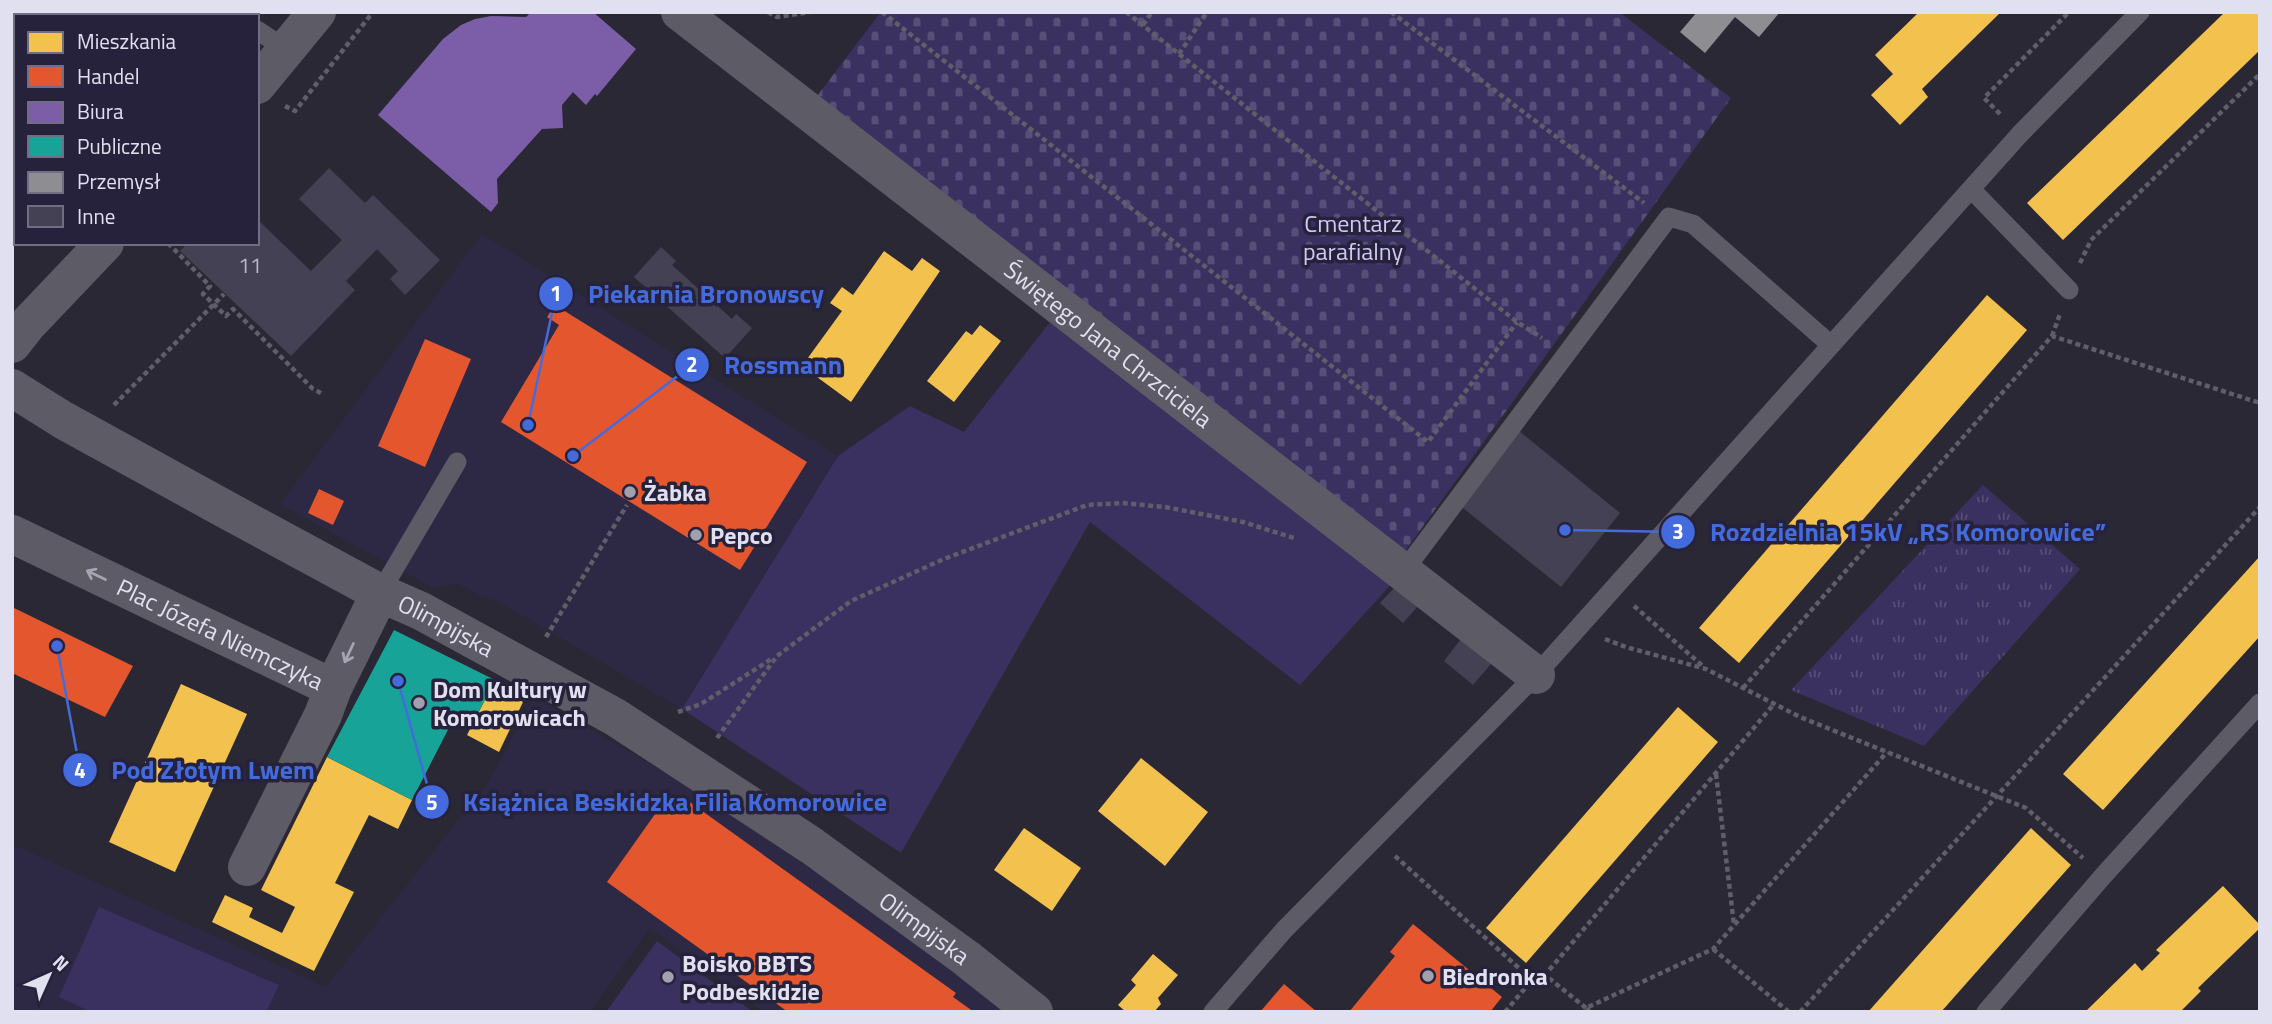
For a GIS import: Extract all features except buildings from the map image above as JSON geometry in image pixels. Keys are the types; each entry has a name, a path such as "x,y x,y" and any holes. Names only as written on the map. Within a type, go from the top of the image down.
{"street":[{"path":"259,79 272,40 317,12"},
{"name":"Świętego Jana Chrzciciela","path":"680,12 1536,675"},
{"path":"12,344 103,245"},
{"name":"Olimpijska","path":"12,388 63,420 380,593 421,611 586,700 822,854 1034,1012"},
{"name":"Plac Józefa Niemczyka","path":"12,534 333,688 380,593"},
{"path":"247,867 323,715 333,688"}],"lane":[{"path":"1213,1012 1284,930 1536,675 2020,134 2140,12"},
{"path":"1971,189 2069,290"},
{"path":"1404,572 1669,217 1693,224 1831,345"},
{"path":"380,593 457,462"},
{"path":"1986,1012 2103,876 2260,703"}],"path":[{"path":"768,12 777,17 810,12"},
{"path":"882,12 1428,442 1517,321"},
{"path":"1126,12 1544,340"},
{"path":"1143,26 1152,12"},
{"path":"1179,54 1207,12"},
{"path":"1391,12 1651,209"},
{"path":"2020,134 1984,98 2069,12"},
{"path":"2069,261 2078,270 2091,240 2260,74"},
{"path":"170,245 210,286 203,294 214,305 226,316 233,309 313,389 323,394"},
{"path":"1743,688 2052,336 2069,290"},
{"path":"109,410 224,294"},
{"path":"2052,336 2260,403"},
{"path":"672,714 701,704 735,684 851,601 944,559 1087,505 1122,503 1165,507 1243,522 1301,541"},
{"path":"546,636 627,505"},
{"path":"1800,1012 2260,507"},
{"path":"1630,603 1706,669"},
{"path":"1579,628 1626,648 1706,669 1800,717 2026,808 2103,876"},
{"path":"712,745 777,656"},
{"path":"1506,1012 1532,980 1545,975 1774,704"},
{"path":"1545,975 1588,1010 1713,949 1887,752"},
{"path":"1716,774 1734,926"},
{"path":"1394,855 1532,980"},
{"path":"1713,949 1789,1012"}],"shaded area":[{"path":"482,234 838,456 682,709 499,602 456,583 433,588 280,504"},
{"path":"534,697 682,782 957,968 1006,1012 764,1012 650,928 590,1012 12,1012 12,844 326,987 490,780"}],"green space":[{"name":"Cmentarz parafialny","path":"881,12 1619,12 1731,98 1401,557 814,100"},
{"path":"1050,322 1395,580 1300,685 1090,522 901,853 682,709 838,456 910,406 964,432"},
{"path":"1983,485 2080,569 1924,746 1791,690"},
{"path":"99,907 279,985 266,1012 91,1012 59,997"},
{"name":"Boisko BBTS Podbeskidzie","path":"657,941 753,1012 606,1012"}],"place":[{"name":"Piekarnia Bronowscy","path":"528,425"},
{"name":"Rossmann","path":"573,456"},
{"name":"Żabka","path":"630,492"},
{"name":"Rozdzielnia 15kV „RS Komorowice”","path":"1565,530"},
{"name":"Pepco","path":"696,535"},
{"name":"Pod Złotym Lwem","path":"57,646"},
{"name":"Książnica Beskidzka Filia Komorowice","path":"398,681"},
{"name":"Dom Kultury w Komorowicach","path":"419,703"},
{"name":"Biedronka","path":"1428,976"},
{"name":"Boisko BBTS Podbeskidzie","path":"668,977"}]}
